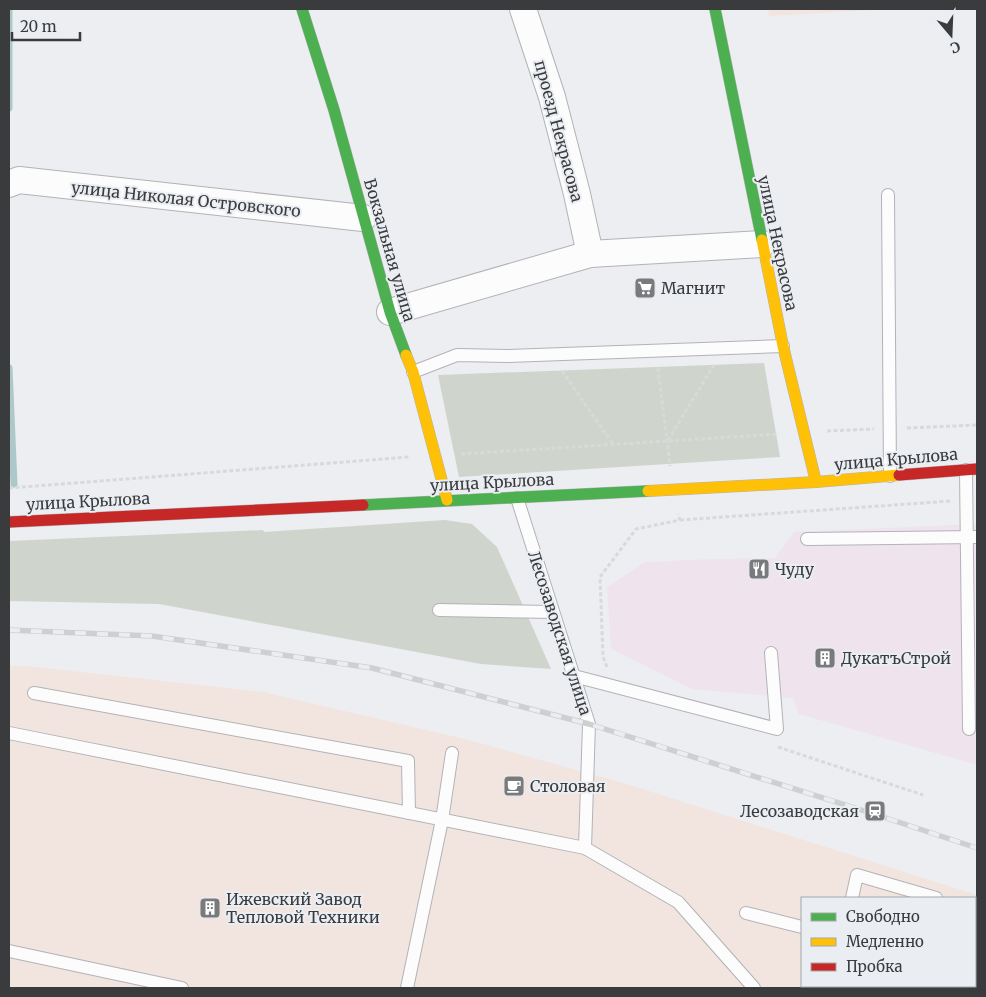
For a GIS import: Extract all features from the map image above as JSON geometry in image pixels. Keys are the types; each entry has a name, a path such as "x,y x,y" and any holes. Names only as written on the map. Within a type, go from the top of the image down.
{"street":[{"name":"Вокзальная улица","path":"302,9 334,110 390,312 412,372 447,500"},
{"name":"проезд Некрасова","path":"523,9 552,97 590,254"},
{"name":"улица Некрасова","path":"714,9 783,346 816,482"},
{"name":"улица Николая Островского","path":"9,184 19,180 363,218"},
{"path":"390,312 590,254 762,244"},
{"name":"улица Крылова","path":"9,522 673,490 816,482 972,469"}],"lane":[{"path":"888,195 890,476"},
{"path":"412,372 457,355 507,356 783,346"},
{"path":"969,729 972,536 967,500 972,469"},
{"name":"Лесозаводская улица","path":"517,498 589,724 585,848"},
{"path":"807,539 972,536"},
{"path":"440,610 553,612"},
{"path":"574,676 777,729 771,653"},
{"path":"34,692 408,761 409,813"},
{"path":"9,733 585,848 678,902 754,988"},
{"path":"407,988 442,820 452,753"},
{"path":"852,897 857,875 933,897"},
{"path":"746,913 801,927"},
{"path":"9,951 182,988"}],"path":[{"path":"668,441 725,348"},
{"path":"656,350 673,490 680,520"},
{"path":"551,354 613,444"},
{"path":"9,488 435,455 804,432 977,425"},
{"path":"614,687 603,657 600,577 636,529 680,520 967,500"},
{"path":"774,745 923,794"}],"shaded area":[{"path":"768,9 892,9 769,16"},
{"path":"764,363 780,457 459,477 438,375"},
{"path":"445,520 472,524 497,547 551,669 481,664 159,604 9,601 9,541 263,530 264,532"},
{"path":"977,524 977,765 799,714 793,698 692,689 611,649 607,587 645,562 775,558 794,532"},
{"path":"9,666 27,666 263,692 469,740 630,785 977,895 977,988 9,988"}],"waterway":[{"path":"9,9 9,108"},
{"path":"9,368 14,484"}],"railway":[{"path":"9,630 152,636 372,668 589,724 977,848"}],"traffic: fast":[{"path":"302,9 334,110 390,312 406,355"},
{"path":"715,9 762,240"},
{"path":"363,505 648,491"}],"traffic: slow":[{"path":"762,240 783,346 816,482"},
{"path":"406,355 413,372 447,500"},
{"path":"648,491 816,482 899,475"}],"traffic: jam":[{"path":"899,475 977,469"},
{"path":"9,522 363,505"}],"place":[{"name":"Магнит","path":"645,288"},
{"name":"Чуду","path":"759,569"},
{"name":"ДукатъСтрой","path":"825,658"},
{"name":"Столовая","path":"514,786"},
{"name":"Лесозаводская","path":"875,811"},
{"name":"Ижевский Завод Тепловой Техники","path":"210,908"}]}
